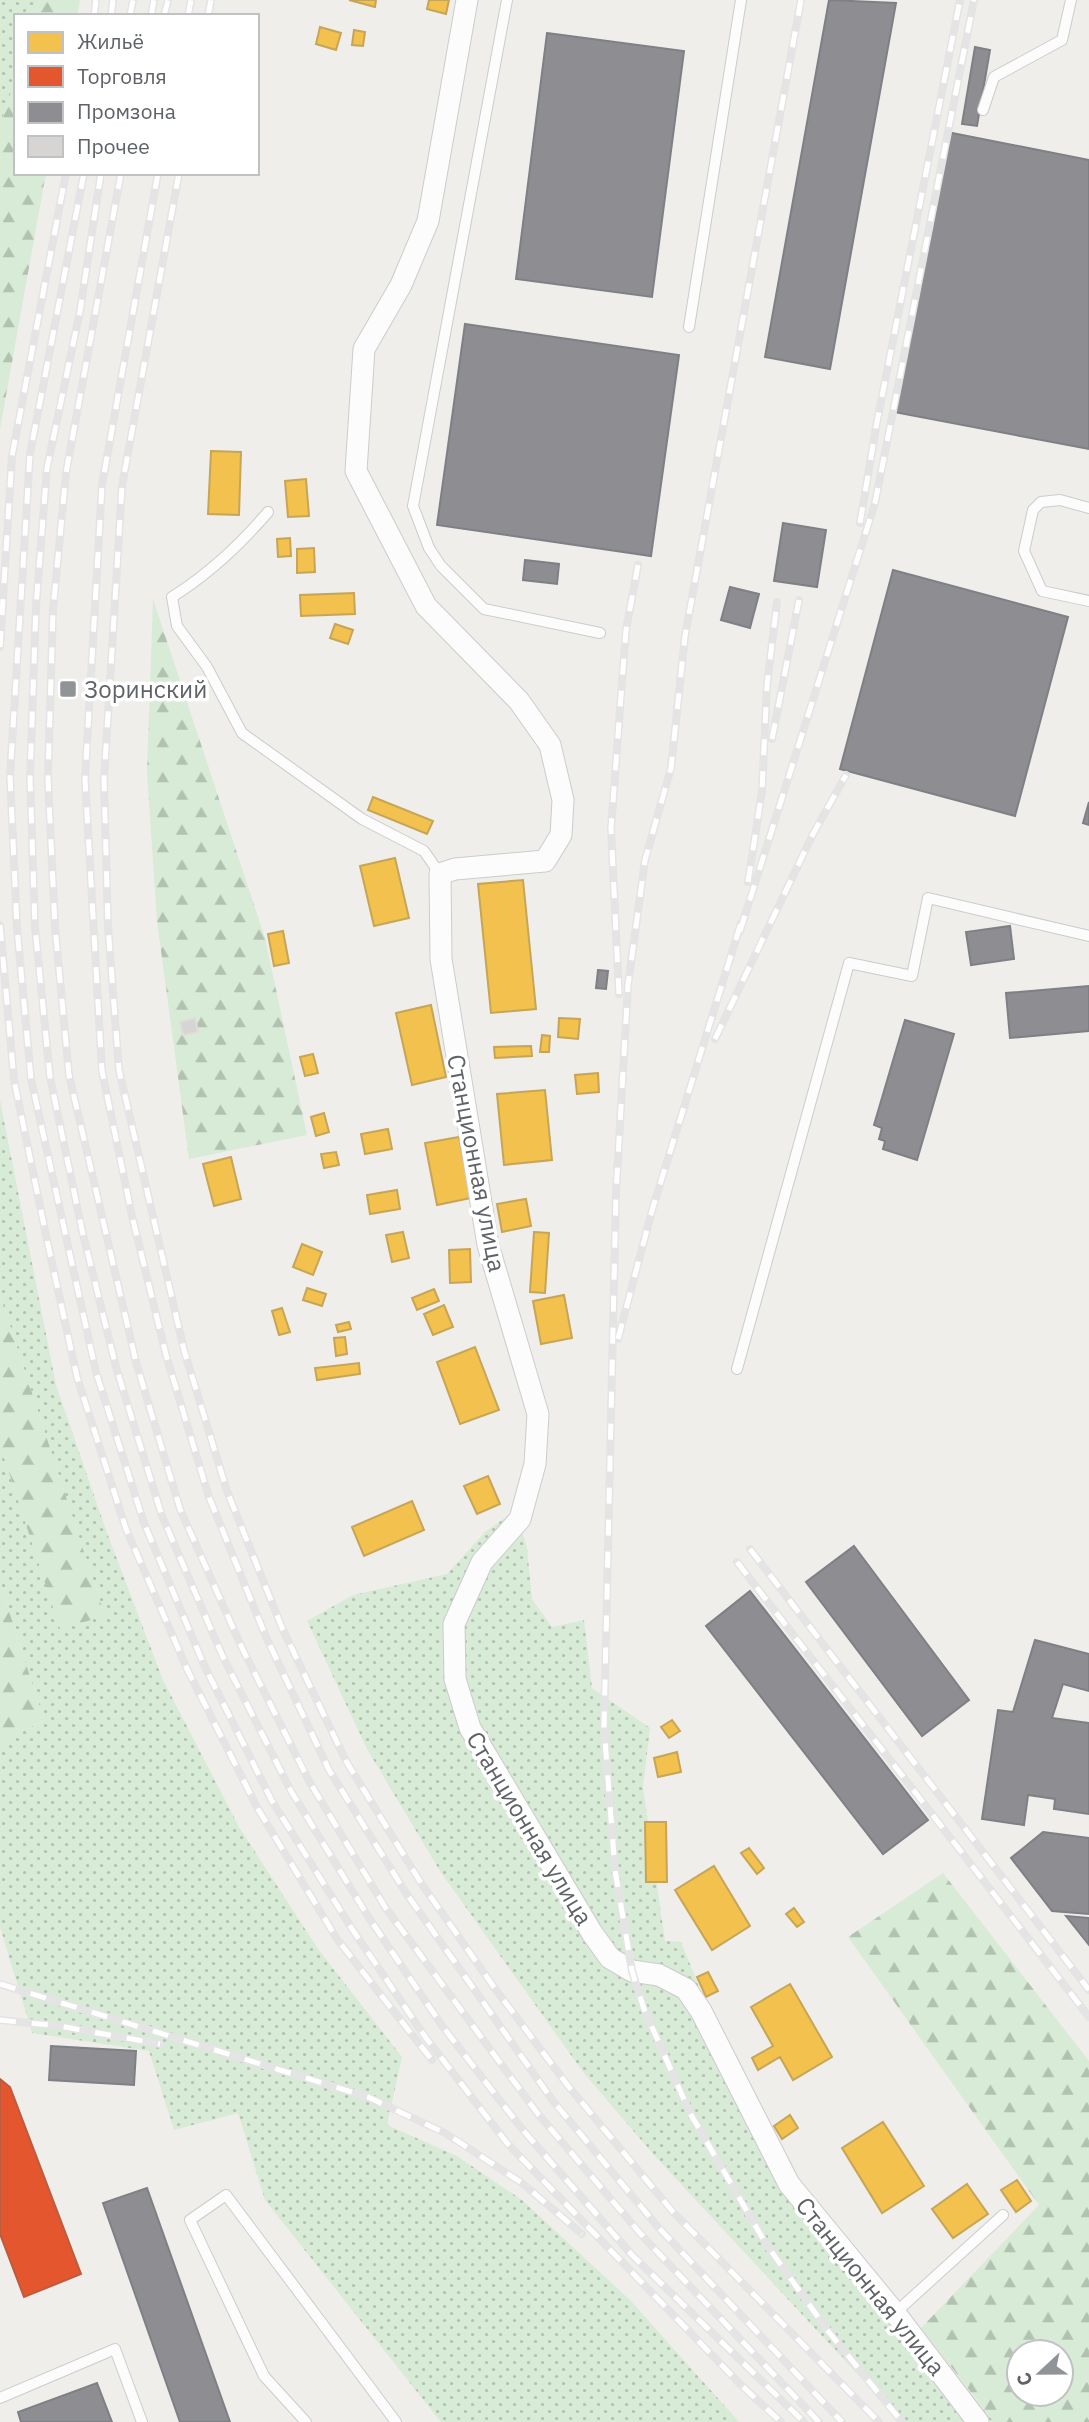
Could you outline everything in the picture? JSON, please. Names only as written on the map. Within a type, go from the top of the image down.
[{"type":"street","points":[[440,874],[455,869],[545,861],[561,835],[563,800],[550,745],[519,701],[426,606],[356,471],[364,349],[401,285],[428,221],[467,0]]},
{"type":"street","name":"Станционная улица","points":[[440,874],[441,959],[488,1245],[538,1414],[535,1464],[520,1519],[482,1562],[454,1624],[455,1679],[470,1728],[610,1958],[632,1971],[659,1975],[685,1989],[701,2011],[789,2184],[895,2313],[978,2422]]},
{"type":"lane","points":[[507,0],[413,506],[429,548],[441,566],[484,609],[600,633]]},
{"type":"lane","points":[[689,327],[741,0]]},
{"type":"lane","points":[[983,110],[994,77],[1062,40],[1071,0]]},
{"type":"lane","points":[[1089,508],[1060,500],[1041,502],[1033,510],[1024,551],[1042,591],[1089,601]]},
{"type":"lane","points":[[268,512],[233,553],[172,597],[177,626],[206,667],[242,733],[362,819],[424,851],[440,874]]},
{"type":"lane","points":[[737,1369],[849,963],[912,976],[928,898],[1089,936]]},
{"type":"lane","points":[[306,2422],[264,2376],[190,2220],[226,2195],[396,2422]]},
{"type":"lane","points":[[895,2313],[1003,2215]]},
{"type":"lane","points":[[0,2398],[115,2349],[142,2422]]},
{"type":"green space","points":[[0,0],[40,0],[36,14],[14,14],[14,84],[0,125]]},
{"type":"green space","points":[[40,0],[80,0],[77,14],[36,14]]},
{"type":"green space","points":[[14,84],[14,175],[46,175],[0,429],[0,125]]},
{"type":"green space","points":[[153,599],[265,938],[307,1135],[189,1159],[157,921],[147,772]]},
{"type":"green space","points":[[0,1100],[56,1385],[107,1533],[163,1680],[239,1827],[318,1949],[402,2057],[387,2125],[457,2156],[522,2200],[630,2300],[739,2422],[441,2422],[265,2200],[238,2113],[174,2130],[149,2051],[32,2033],[0,1927],[0,1743],[44,1720],[0,1583],[0,1445],[60,1628],[105,1616],[0,1295]]},
{"type":"green space","points":[[0,1295],[105,1616],[60,1629],[0,1445]]},
{"type":"green space","points":[[516,1510],[527,1548],[532,1599],[552,1627],[584,1620],[592,1688],[650,1728],[643,1787],[665,1941],[681,1942],[704,1999],[795,2176],[994,2422],[902,2422],[654,2155],[583,2072],[440,1871],[367,1749],[307,1621],[353,1595],[447,1574],[485,1532]]},
{"type":"green space","points":[[0,1583],[44,1720],[0,1743]]},
{"type":"green space","points":[[943,1873],[1089,2061],[1089,2422],[994,2422],[921,2328],[1039,2205],[848,1937]]},
{"type":"building: Жильё","points":[[349,0],[376,0],[375,7]]},
{"type":"building: Жильё","points":[[429,0],[449,0],[446,14],[427,9]]},
{"type":"building: Жильё","points":[[320,27],[341,33],[336,50],[316,44]]},
{"type":"building: Жильё","points":[[354,30],[365,32],[363,46],[352,45]]},
{"type":"building: Жильё","points":[[211,451],[241,452],[239,515],[208,514]]},
{"type":"building: Жильё","points":[[306,479],[309,516],[288,517],[285,481]]},
{"type":"building: Жильё","points":[[290,538],[291,556],[278,557],[277,539]]},
{"type":"building: Жильё","points":[[314,548],[315,572],[297,573],[297,549]]},
{"type":"building: Жильё","points":[[354,593],[355,614],[301,616],[300,595]]},
{"type":"building: Жильё","points":[[335,624],[353,630],[348,644],[330,638]]},
{"type":"building: Жильё","points":[[373,797],[433,821],[427,834],[368,810]]},
{"type":"building: Жильё","points":[[395,858],[409,918],[374,926],[360,866]]},
{"type":"building: Жильё","points":[[523,880],[536,1009],[491,1013],[478,884]]},
{"type":"building: Жильё","points":[[283,931],[289,963],[274,966],[268,934]]},
{"type":"building: Жильё","points":[[431,1005],[446,1077],[412,1085],[396,1013]]},
{"type":"building: Жильё","points":[[559,1018],[580,1019],[578,1039],[558,1037]]},
{"type":"building: Жильё","points":[[542,1035],[550,1036],[549,1052],[540,1052]]},
{"type":"building: Жильё","points":[[531,1046],[532,1056],[495,1058],[494,1047]]},
{"type":"building: Жильё","points":[[313,1054],[318,1073],[305,1076],[300,1057]]},
{"type":"building: Жильё","points":[[598,1073],[599,1092],[577,1094],[575,1075]]},
{"type":"building: Жильё","points":[[545,1090],[552,1160],[504,1165],[497,1094]]},
{"type":"building: Жильё","points":[[324,1113],[329,1132],[316,1136],[311,1117]]},
{"type":"building: Жильё","points":[[388,1129],[392,1149],[365,1154],[361,1134]]},
{"type":"building: Жильё","points":[[459,1137],[471,1198],[437,1205],[425,1143]]},
{"type":"building: Жильё","points":[[336,1152],[339,1165],[324,1168],[321,1154]]},
{"type":"building: Жильё","points":[[231,1157],[241,1199],[214,1206],[203,1164]]},
{"type":"building: Жильё","points":[[397,1190],[400,1209],[370,1214],[367,1195]]},
{"type":"building: Жильё","points":[[526,1199],[531,1226],[502,1232],[497,1204]]},
{"type":"building: Жильё","points":[[403,1232],[409,1258],[392,1262],[386,1235]]},
{"type":"building: Жильё","points":[[534,1232],[549,1233],[545,1293],[530,1292]]},
{"type":"building: Жильё","points":[[302,1244],[322,1252],[313,1275],[293,1267]]},
{"type":"building: Жильё","points":[[470,1249],[471,1282],[450,1283],[449,1250]]},
{"type":"building: Жильё","points":[[307,1288],[326,1294],[322,1306],[303,1300]]},
{"type":"building: Жильё","points":[[434,1289],[439,1301],[417,1310],[412,1298]]},
{"type":"building: Жильё","points":[[564,1295],[572,1338],[541,1344],[533,1301]]},
{"type":"building: Жильё","points":[[444,1305],[453,1327],[433,1335],[424,1314]]},
{"type":"building: Жильё","points":[[282,1308],[290,1332],[279,1335],[272,1311]]},
{"type":"building: Жильё","points":[[349,1322],[351,1329],[338,1332],[336,1325]]},
{"type":"building: Жильё","points":[[345,1337],[347,1354],[336,1356],[334,1338]]},
{"type":"building: Жильё","points":[[475,1347],[499,1410],[460,1424],[437,1362]]},
{"type":"building: Жильё","points":[[359,1363],[360,1374],[317,1380],[315,1368]]},
{"type":"building: Жильё","points":[[488,1476],[500,1504],[477,1514],[464,1486]]},
{"type":"building: Жильё","points":[[412,1501],[424,1530],[364,1556],[352,1527]]},
{"type":"building: Жильё","points":[[672,1720],[680,1731],[669,1738],[661,1727]]},
{"type":"building: Жильё","points":[[677,1752],[681,1772],[658,1777],[654,1758]]},
{"type":"building: Жильё","points":[[645,1822],[666,1822],[667,1882],[646,1882]]},
{"type":"building: Жильё","points":[[749,1848],[764,1868],[757,1874],[741,1853]]},
{"type":"building: Жильё","points":[[714,1866],[750,1926],[712,1950],[675,1890]]},
{"type":"building: Жильё","points":[[794,1908],[804,1922],[797,1927],[786,1914]]},
{"type":"building: Жильё","points":[[708,1972],[718,1991],[706,1997],[697,1977]]},
{"type":"building: Жильё","points":[[790,1984],[832,2057],[793,2080],[780,2057],[758,2070],[752,2058],[773,2046],[751,2007]]},
{"type":"building: Жильё","points":[[790,2115],[798,2128],[782,2139],[774,2126]]},
{"type":"building: Жильё","points":[[883,2122],[924,2186],[882,2213],[842,2148]]},
{"type":"building: Жильё","points":[[1017,2180],[1031,2201],[1016,2212],[1001,2190]]},
{"type":"building: Жильё","points":[[967,2184],[988,2214],[953,2238],[932,2209]]},
{"type":"building: Торговля","points":[[0,2079],[10,2087],[81,2274],[24,2297],[0,2234]]},
{"type":"building: Промзона","points":[[829,0],[896,3],[830,369],[765,357]]},
{"type":"building: Промзона","points":[[547,33],[684,51],[652,297],[516,279]]},
{"type":"building: Промзона","points":[[975,47],[990,50],[977,126],[962,124]]},
{"type":"building: Промзона","points":[[947,132],[1089,160],[1089,449],[894,412]]},
{"type":"building: Промзона","points":[[465,324],[679,355],[651,556],[437,525]]},
{"type":"building: Промзона","points":[[783,523],[826,530],[817,587],[774,581]]},
{"type":"building: Промзона","points":[[525,560],[559,564],[557,584],[523,580]]},
{"type":"building: Промзона","points":[[893,570],[1068,617],[1015,816],[840,769]]},
{"type":"building: Промзона","points":[[730,587],[759,594],[750,628],[721,620]]},
{"type":"building: Промзона","points":[[1089,802],[1089,825],[1083,823]]},
{"type":"building: Промзона","points":[[1010,926],[1014,959],[971,965],[966,932]]},
{"type":"building: Промзона","points":[[598,970],[608,971],[606,989],[596,988]]},
{"type":"building: Промзона","points":[[1089,986],[1089,1031],[1010,1038],[1006,993]]},
{"type":"building: Промзона","points":[[905,1020],[954,1034],[917,1160],[883,1149],[885,1141],[879,1139],[882,1128],[874,1125]]},
{"type":"building: Промзона","points":[[854,1546],[969,1700],[922,1736],[806,1582]]},
{"type":"building: Промзона","points":[[750,1591],[928,1820],[883,1854],[706,1626]]},
{"type":"building: Промзона","points":[[1035,1640],[1089,1654],[1089,1691],[1063,1684],[1052,1718],[1089,1723],[1089,1814],[1054,1809],[1055,1799],[1028,1795],[1024,1825],[982,1819],[998,1710],[1013,1712]]},
{"type":"building: Промзона","points":[[1043,1832],[1089,1838],[1089,1914],[1052,1911],[1011,1858]]},
{"type":"building: Промзона","points":[[1066,1916],[1089,1918],[1089,1945]]},
{"type":"building: Промзона","points":[[51,2046],[136,2051],[134,2085],[49,2080]]},
{"type":"building: Промзона","points":[[147,2188],[230,2422],[180,2422],[103,2203]]},
{"type":"building: Промзона","points":[[97,2383],[112,2422],[21,2422],[18,2412]]},
{"type":"building: Прочее","points":[[195,1018],[198,1032],[183,1035],[180,1022]]},
{"type":"railway","points":[[94,14],[96,0]]},
{"type":"railway","points":[[111,14],[113,0]]},
{"type":"railway","points":[[130,14],[133,0]]},
{"type":"railway","points":[[151,14],[154,0]]},
{"type":"railway","points":[[164,14],[168,0]]},
{"type":"railway","points":[[188,14],[191,0]]},
{"type":"railway","points":[[208,14],[211,0]]},
{"type":"railway","points":[[801,0],[685,636],[671,768],[645,860],[628,985],[616,1193],[604,1727],[615,1870],[632,1971],[644,2009],[690,2113],[766,2244],[828,2331],[902,2422]]},
{"type":"railway","points":[[860,523],[876,427],[960,0]]},
{"type":"railway","points":[[740,931],[875,503],[974,0]]},
{"type":"railway","points":[[0,647],[12,456],[66,175]]},
{"type":"railway","points":[[84,175],[30,454],[10,776],[17,928],[31,1079],[96,1372],[144,1523],[204,1665],[272,1801],[352,1929],[426,2038],[507,2143],[741,2385],[781,2422]]},
{"type":"railway","points":[[101,175],[80,311],[47,468],[36,606],[30,777],[35,927],[50,1077],[82,1230],[116,1367],[162,1516],[223,1657],[291,1791],[369,1918],[443,2027],[522,2129],[632,2255],[804,2422]]},
{"type":"railway","points":[[121,175],[66,473],[53,610],[48,778],[55,927],[69,1075],[136,1362],[180,1509],[242,1648],[309,1781],[385,1907],[538,2114],[646,2240],[819,2422]]},
{"type":"railway","points":[[158,175],[102,485],[85,779],[102,1071],[132,1216],[166,1355],[209,1497],[266,1637],[329,1770],[406,1893],[553,2101],[658,2227],[842,2422]]},
{"type":"railway","points":[[179,175],[122,486],[104,780],[108,926],[119,1070],[184,1350],[227,1491],[283,1630],[346,1761],[421,1883],[496,1990],[569,2087],[673,2212],[879,2422]]},
{"type":"railway","points":[[619,994],[611,828],[626,630],[638,565]]},
{"type":"railway","points":[[772,739],[799,600]]},
{"type":"railway","points":[[748,882],[762,791],[767,685],[777,602]]},
{"type":"railway","points":[[715,1039],[813,834],[846,775]]},
{"type":"railway","points":[[618,1339],[653,1207],[741,923]]},
{"type":"railway","points":[[0,925],[14,1080],[47,1240],[77,1377],[126,1529],[188,1671],[258,1809],[337,1939],[432,2060]]},
{"type":"railway","points":[[750,1549],[1089,1990]]},
{"type":"railway","points":[[737,1562],[1089,2017]]},
{"type":"railway","points":[[0,1984],[368,2097],[445,2133],[522,2183],[582,2234]]},
{"type":"railway","points":[[0,2020],[59,2026],[160,2044]]},
{"type":"place","name":"Зоринский","points":[[68,689]]}]
